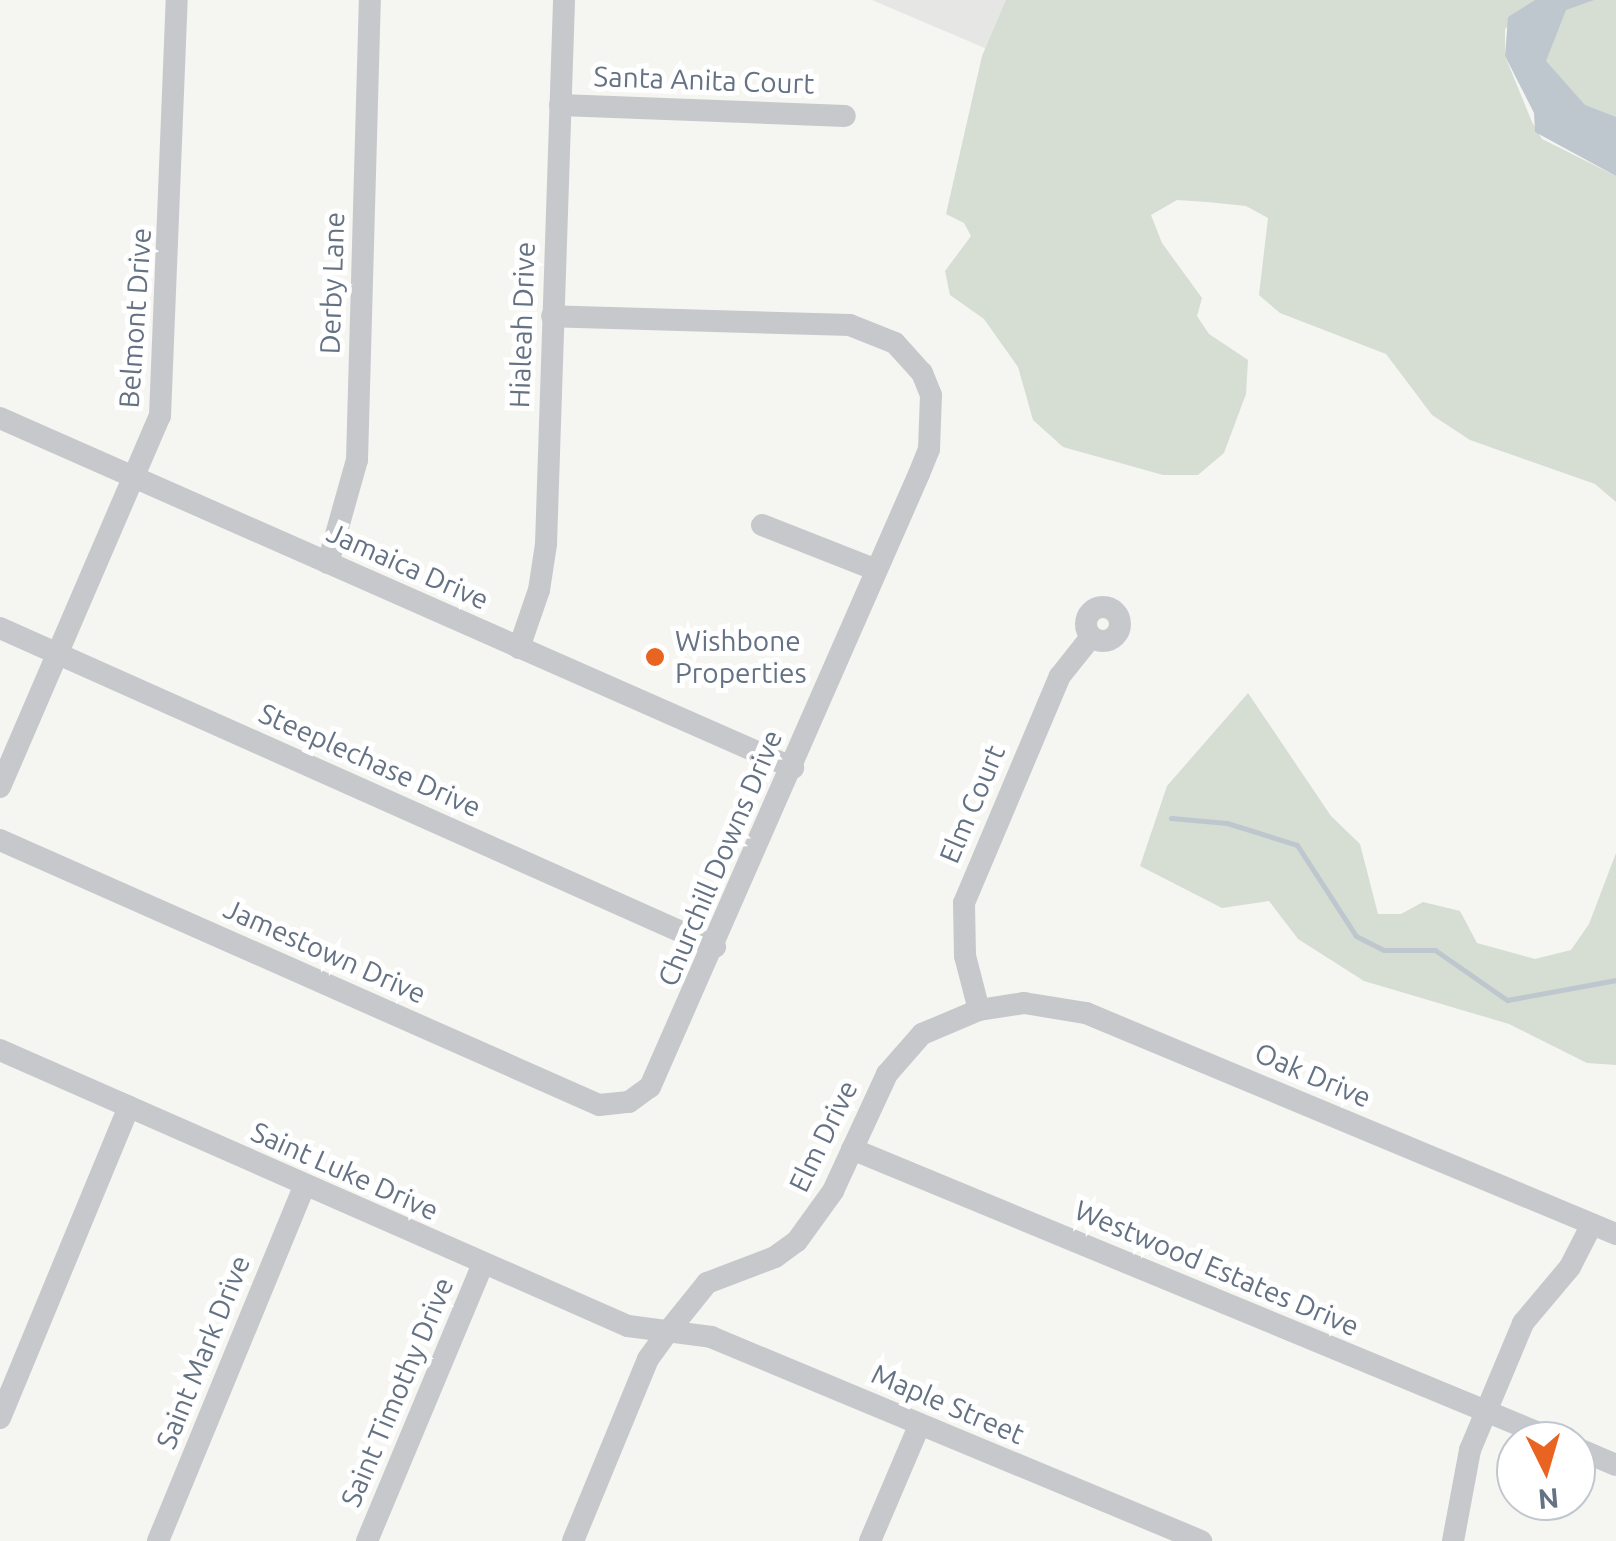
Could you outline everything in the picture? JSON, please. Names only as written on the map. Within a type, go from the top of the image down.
[{"type":"street","name":"Belmont Drive","points":[[0,788],[160,416],[165,368],[177,0]]},
{"type":"street","name":"Derby Lane","points":[[328,563],[357,460],[370,0]]},
{"type":"street","name":"Hialeah Drive","points":[[519,648],[539,590],[546,544],[564,0]]},
{"type":"street","name":"Santa Anita Court","points":[[560,104],[844,116]]},
{"type":"street","name":"Churchill Downs Drive","points":[[552,316],[850,325],[895,343],[922,372],[933,422],[930,448],[660,1073],[629,1102]]},
{"type":"street","name":"Jamaica Drive","points":[[0,418],[792,768]]},
{"type":"street","points":[[762,525],[876,570]]},
{"type":"street","name":"Steeplechase Drive","points":[[0,628],[715,947]]},
{"type":"street","name":"Elm Court","points":[[979,1010],[965,956],[964,903],[1060,676],[1091,637]]},
{"type":"street","name":"Jamestown Drive","points":[[0,840],[588,1100],[629,1102]]},
{"type":"street","name":"Oak Drive","points":[[979,1010],[1024,1003],[1086,1014],[1616,1234]]},
{"type":"street","name":"Elm Drive","points":[[572,1541],[648,1359],[670,1330],[707,1284],[774,1257],[797,1240],[833,1192],[887,1074],[922,1034],[979,1010]]},
{"type":"street","name":"Saint Luke Drive","points":[[0,1050],[482,1266],[628,1326],[670,1330]]},
{"type":"street","points":[[0,1418],[128,1106]]},
{"type":"street","name":"Westwood Estates Drive","points":[[852,1150],[1509,1421]]},
{"type":"street","name":"Saint Mark Drive","points":[[158,1541],[304,1186]]},
{"type":"street","points":[[1454,1541],[1463,1516],[1470,1450],[1523,1324],[1570,1268],[1592,1224]]},
{"type":"street","name":"Saint Timothy Drive","points":[[367,1541],[482,1266]]},
{"type":"street","name":"Maple Street","points":[[670,1330],[711,1337],[1172,1536],[1201,1541]]},
{"type":"street","points":[[870,1541],[920,1424]]},
{"type":"shaded area","points":[[872,0],[1016,0],[994,52]]},
{"type":"shaded area","points":[[1006,0],[1535,0],[1505,29],[1505,56],[1532,122],[1542,139],[1616,176],[1616,502],[1595,484],[1470,440],[1432,415],[1386,354],[1280,313],[1259,295],[1268,218],[1246,206],[1207,202],[1177,200],[1151,215],[1162,243],[1202,298],[1197,316],[1209,334],[1248,360],[1246,394],[1224,453],[1198,475],[1163,475],[1063,447],[1033,420],[1018,367],[984,319],[950,295],[945,271],[971,236],[964,223],[946,214],[982,56]]},
{"type":"shaded area","points":[[1535,0],[1594,0],[1566,10],[1546,61],[1585,105],[1616,117],[1616,176],[1535,132],[1534,113],[1505,56],[1508,17]]},
{"type":"shaded area","points":[[1555,0],[1616,0],[1616,143],[1545,94],[1542,12]]},
{"type":"shaded area","points":[[1248,693],[1331,816],[1360,844],[1378,914],[1401,914],[1423,902],[1460,911],[1477,943],[1535,959],[1571,950],[1589,924],[1616,853],[1616,1065],[1587,1063],[1509,1024],[1364,981],[1298,939],[1269,901],[1222,908],[1140,866],[1167,786]]},
{"type":"waterway","points":[[1171,818],[1227,823],[1297,845],[1356,936],[1384,950],[1435,950],[1507,1000],[1616,980]]},
{"type":"place","name":"Wishbone Properties","points":[[655,657]]}]
